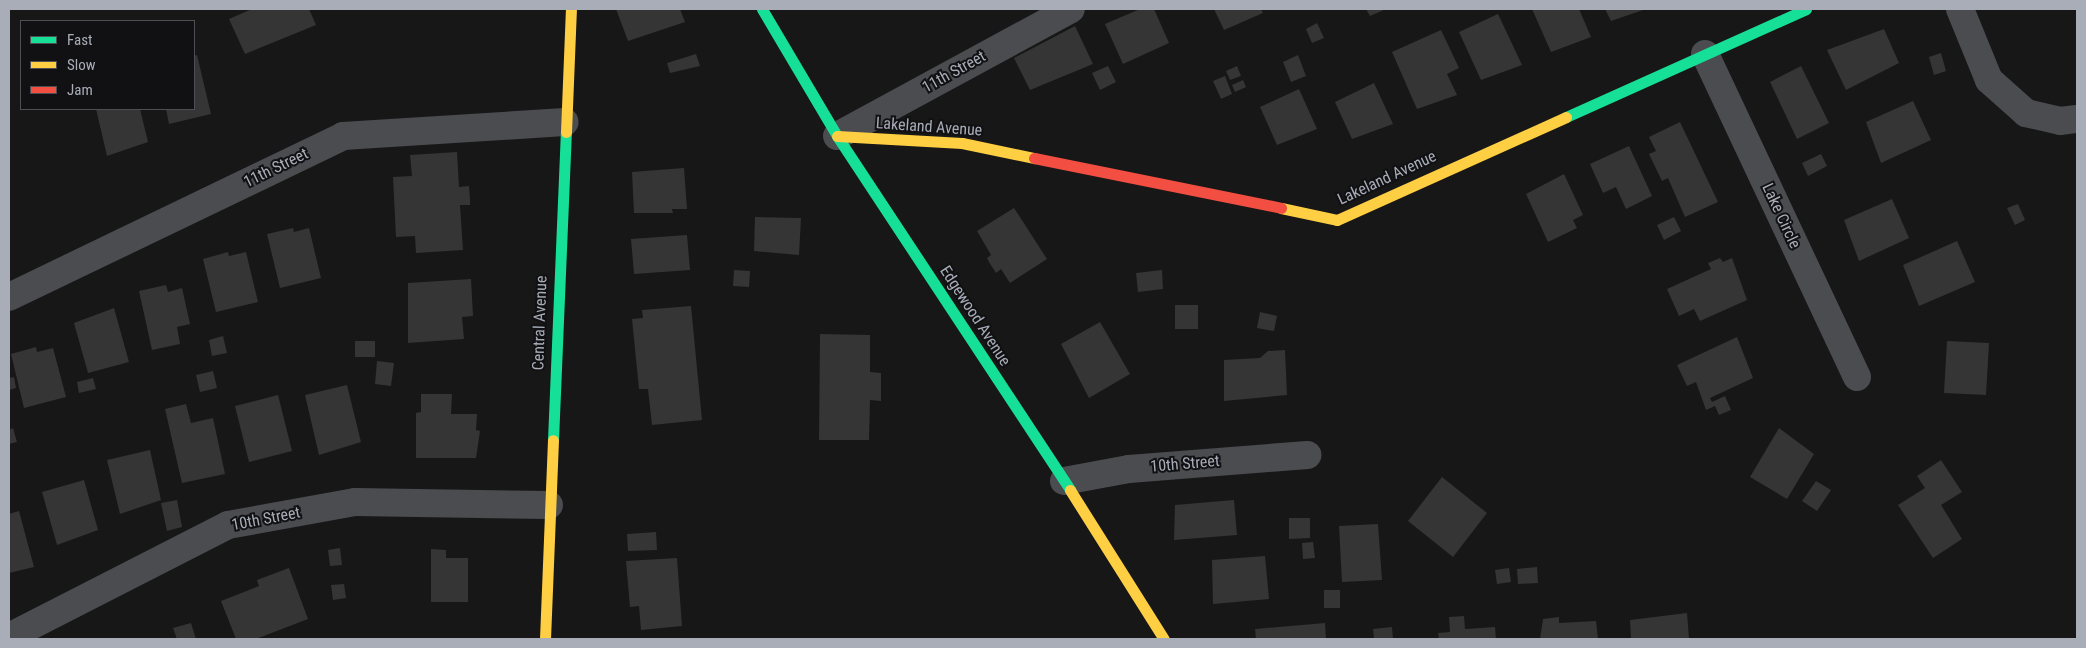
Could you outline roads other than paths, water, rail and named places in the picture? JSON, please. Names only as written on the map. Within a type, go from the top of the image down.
[{"type":"street","name":"Central Avenue","points":[[545,639],[549,505],[571,9]]},
{"type":"street","name":"Edgewood Avenue","points":[[762,9],[836,136],[1064,480],[1164,639]]},
{"type":"street","name":"11th Street","points":[[836,136],[1071,9]]},
{"type":"street","name":"Lakeland Avenue","points":[[836,136],[962,143],[1337,220],[1806,9]]},
{"type":"street","points":[[1960,9],[1989,80],[2026,113],[2060,121],[2077,119]]},
{"type":"street","name":"Lake Circle","points":[[1705,54],[1857,377]]},
{"type":"street","name":"11th Street","points":[[9,297],[343,136],[565,122]]},
{"type":"street","name":"10th Street","points":[[1064,480],[1130,469],[1308,455]]},
{"type":"street","name":"10th Street","points":[[9,637],[228,525],[355,502],[549,505]]}]
